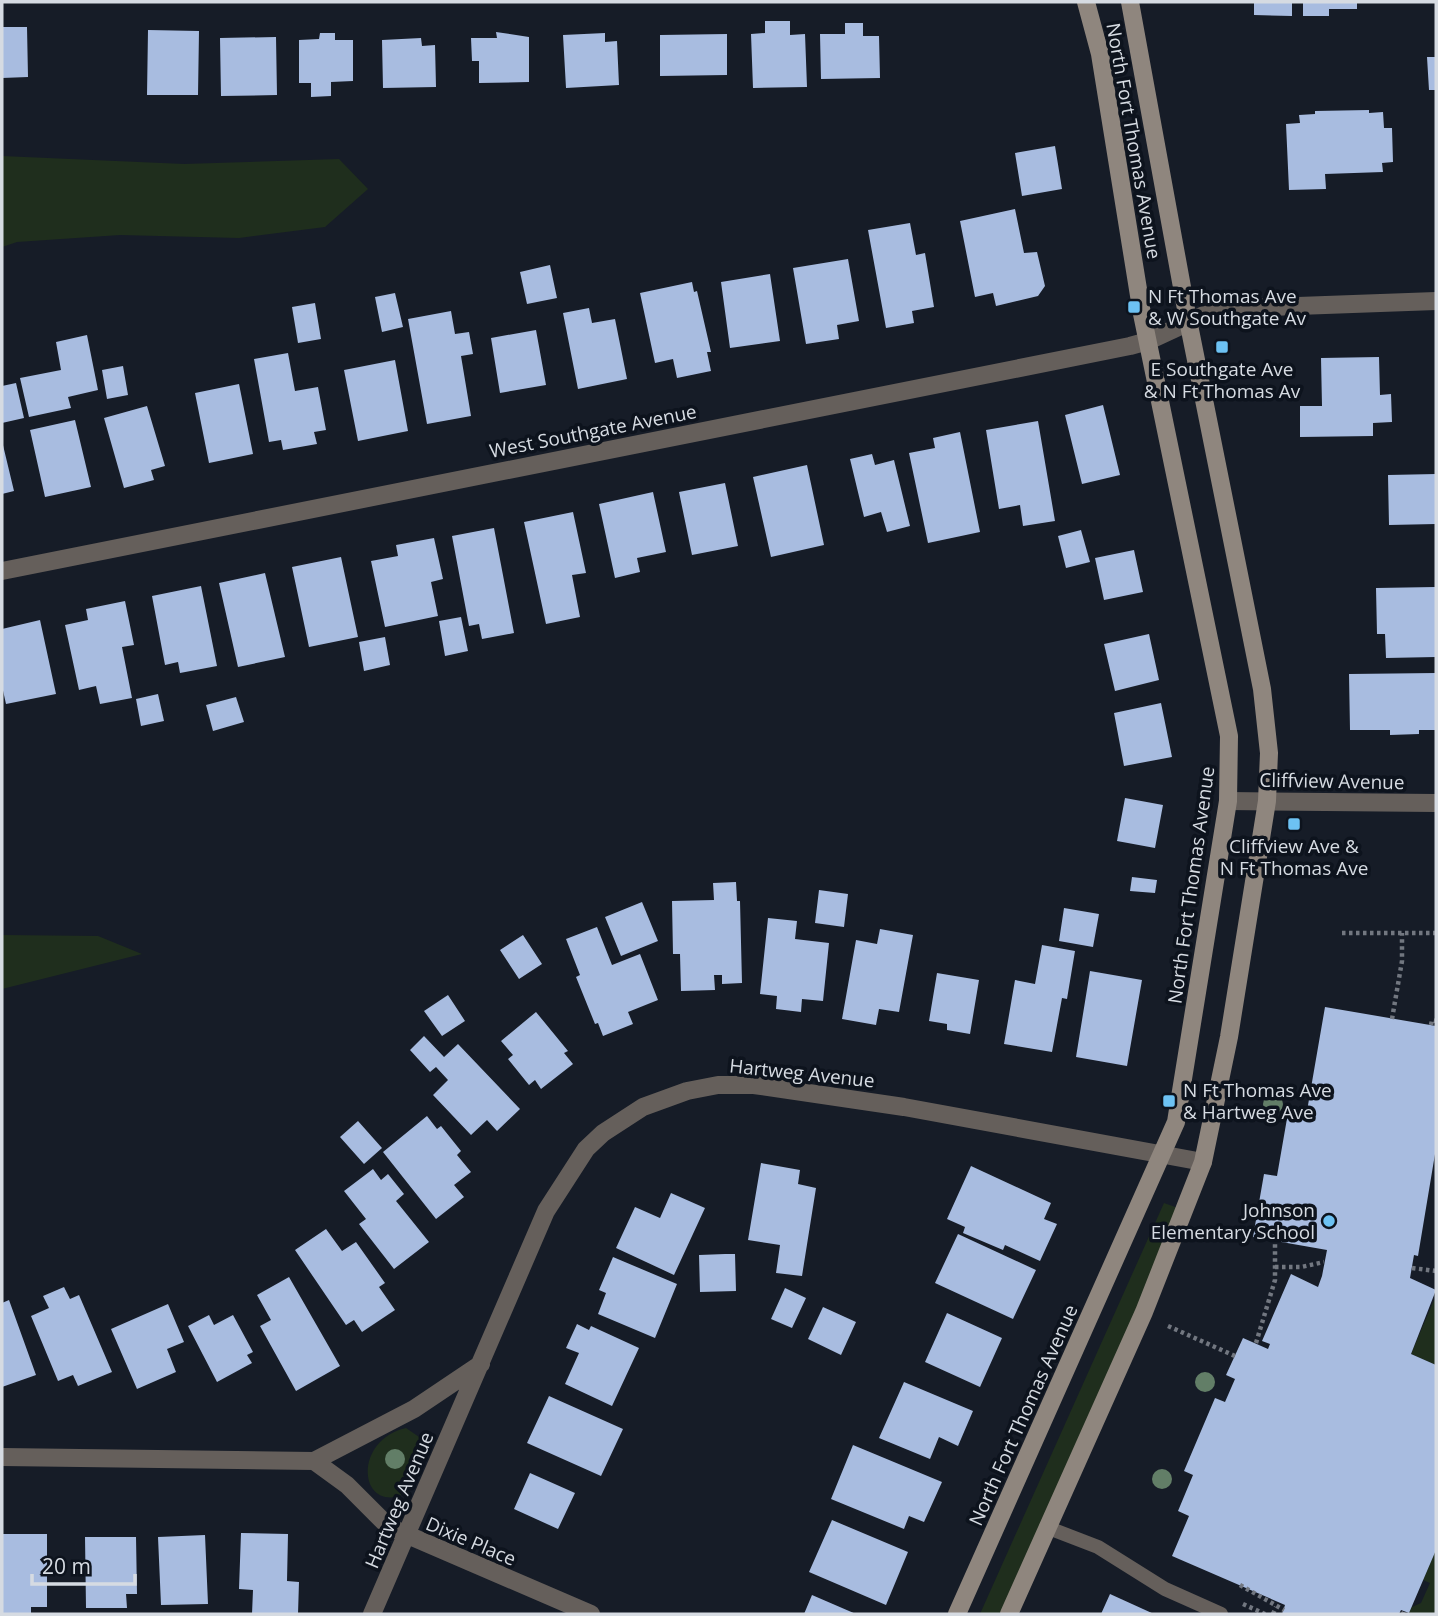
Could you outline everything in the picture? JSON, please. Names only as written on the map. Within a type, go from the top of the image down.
[{"type":"street","name":"North Fort Thomas Avenue","points":[[957,1614],[1176,1122],[1228,801],[1229,736],[1148,341],[1100,54],[1086,2]]},
{"type":"street","name":"North Fort Thomas Avenue","points":[[1009,1614],[1144,1312],[1203,1162],[1229,1037],[1268,801],[1269,753],[1262,689],[1188,320],[1130,2]]},
{"type":"street","name":"West Southgate Avenue","points":[[2,571],[1148,341],[1188,320],[1217,309],[1241,305],[1436,301]]},
{"type":"street","name":"Cliffview Avenue","points":[[1228,801],[1436,803]]},
{"type":"street","name":"Hartweg Avenue","points":[[372,1614],[546,1211],[566,1176],[603,1133],[643,1107],[676,1093],[733,1085],[813,1091],[1203,1162]]},
{"type":"street","points":[[2,1457],[314,1461],[414,1409],[481,1364]]},
{"type":"street","name":"Dixie Place","points":[[314,1461],[347,1485],[389,1527],[591,1614]]},
{"type":"lane","points":[[1046,1527],[1098,1547],[1165,1589],[1221,1614]]},
{"type":"path","points":[[1342,933],[1436,933]]},
{"type":"path","points":[[1392,1019],[1402,961],[1402,933]]},
{"type":"path","points":[[1431,1025],[1432,1020],[1436,1021]]},
{"type":"path","points":[[1256,1343],[1269,1309],[1275,1266],[1275,1241]]},
{"type":"path","points":[[1275,1266],[1301,1267],[1324,1262]]},
{"type":"path","points":[[1412,1268],[1436,1271]]},
{"type":"path","points":[[1168,1326],[1235,1356]]},
{"type":"path","points":[[1240,1585],[1284,1610]]},
{"type":"path","points":[[1273,1614],[1276,1607]]},
{"type":"green space","points":[[2,156],[184,164],[339,159],[368,189],[325,227],[239,238],[120,235],[17,242],[2,247]]},
{"type":"green space","points":[[2,935],[98,936],[142,954],[2,989]]},
{"type":"green space","points":[[1164,1203],[1181,1209],[1001,1614],[980,1614]]},
{"type":"green space","points":[[1434,1300],[1436,1301],[1436,1365],[1411,1354]]},
{"type":"green space","points":[[406,1428],[422,1439],[419,1463],[410,1483],[400,1496],[386,1497],[376,1492],[370,1483],[370,1458],[378,1445],[389,1435]]},
{"type":"green space","points":[[1436,1550],[1436,1614],[1408,1614],[1412,1607],[1421,1603],[1430,1583],[1423,1580]]},
{"type":"building","points":[[1254,2],[1292,2],[1292,16],[1254,15]]},
{"type":"building","points":[[1303,2],[1357,2],[1357,9],[1329,9],[1329,16],[1303,16]]},
{"type":"building","points":[[765,21],[790,21],[790,35],[805,34],[807,87],[753,88],[751,34],[765,33]]},
{"type":"building","points":[[845,23],[863,23],[863,36],[879,36],[880,78],[821,79],[820,34],[845,34]]},
{"type":"building","points":[[2,27],[27,27],[28,77],[2,78]]},
{"type":"building","points":[[148,30],[199,31],[198,95],[147,95]]},
{"type":"building","points":[[496,32],[529,37],[529,82],[479,83],[479,61],[472,61],[471,38],[497,38]]},
{"type":"building","points":[[320,33],[335,33],[335,40],[353,40],[353,81],[331,82],[331,96],[311,97],[311,83],[299,83],[299,40],[319,39]]},
{"type":"building","points":[[605,33],[605,42],[617,41],[619,85],[566,88],[563,35]]},
{"type":"building","points":[[727,34],[727,75],[660,76],[660,35]]},
{"type":"building","points":[[276,37],[277,95],[221,96],[220,38]]},
{"type":"building","points":[[421,38],[422,46],[435,45],[436,87],[383,88],[382,40]]},
{"type":"building","points":[[1427,57],[1436,57],[1436,90],[1429,90]]},
{"type":"building","points":[[1369,110],[1369,113],[1383,112],[1384,128],[1392,128],[1393,162],[1382,163],[1383,172],[1325,174],[1326,189],[1289,190],[1286,124],[1300,123],[1299,115],[1315,114],[1315,111]]},
{"type":"building","points":[[1055,146],[1062,189],[1022,196],[1015,153]]},
{"type":"building","points":[[1015,209],[1024,253],[1037,252],[1045,286],[1038,296],[996,306],[993,293],[975,297],[960,221]]},
{"type":"building","points":[[910,223],[916,255],[925,253],[934,307],[912,311],[914,323],[886,328],[868,230]]},
{"type":"building","points":[[848,259],[859,321],[837,325],[839,339],[806,344],[793,268]]},
{"type":"building","points":[[550,265],[557,298],[527,304],[520,272]]},
{"type":"building","points":[[770,274],[780,341],[730,348],[721,282]]},
{"type":"building","points":[[692,282],[694,292],[697,291],[711,352],[707,352],[711,371],[677,378],[673,359],[655,363],[640,293]]},
{"type":"building","points":[[395,293],[403,327],[382,332],[375,297]]},
{"type":"building","points":[[315,303],[321,339],[298,343],[292,307]]},
{"type":"building","points":[[589,308],[592,323],[615,319],[627,379],[578,389],[563,313]]},
{"type":"building","points":[[451,311],[455,334],[469,332],[473,354],[461,356],[471,416],[427,424],[408,319]]},
{"type":"building","points":[[536,330],[546,385],[500,393],[491,338]]},
{"type":"building","points":[[87,335],[98,390],[68,397],[71,408],[29,417],[20,378],[61,370],[56,342]]},
{"type":"building","points":[[288,353],[295,391],[318,387],[326,430],[314,432],[317,444],[283,450],[281,440],[269,442],[254,359]]},
{"type":"building","points":[[1379,357],[1380,395],[1391,394],[1392,422],[1373,423],[1373,436],[1300,437],[1300,406],[1322,406],[1321,358]]},
{"type":"building","points":[[395,360],[408,431],[358,441],[344,370]]},
{"type":"building","points":[[123,366],[128,395],[107,399],[102,370]]},
{"type":"building","points":[[16,383],[24,418],[2,423],[2,386]]},
{"type":"building","points":[[239,384],[253,454],[209,463],[195,393]]},
{"type":"building","points":[[1103,405],[1120,475],[1082,484],[1065,415]]},
{"type":"building","points":[[147,406],[165,466],[151,470],[154,480],[124,488],[104,418]]},
{"type":"building","points":[[75,420],[91,487],[45,497],[30,430]]},
{"type":"building","points":[[1038,421],[1055,521],[1023,526],[1020,505],[999,509],[986,430]]},
{"type":"building","points":[[960,432],[980,532],[928,543],[909,453],[935,448],[933,438]]},
{"type":"building","points":[[2,441],[14,491],[2,494]]},
{"type":"building","points":[[872,454],[875,465],[894,460],[910,526],[887,532],[881,512],[864,517],[850,459]]},
{"type":"building","points":[[807,465],[824,545],[771,557],[753,477]]},
{"type":"building","points":[[1436,474],[1436,524],[1389,525],[1388,475]]},
{"type":"building","points":[[725,483],[738,546],[692,555],[679,492]]},
{"type":"building","points":[[653,492],[666,552],[637,558],[640,572],[615,578],[599,504]]},
{"type":"building","points":[[573,512],[586,573],[572,575],[580,617],[546,624],[524,522]]},
{"type":"building","points":[[494,528],[514,633],[482,639],[479,624],[469,626],[452,536]]},
{"type":"building","points":[[1081,530],[1090,562],[1066,568],[1058,536]]},
{"type":"building","points":[[434,538],[443,579],[431,582],[438,616],[385,627],[371,561],[398,556],[396,545]]},
{"type":"building","points":[[1134,550],[1143,592],[1104,600],[1095,558]]},
{"type":"building","points":[[341,557],[358,637],[309,647],[292,567]]},
{"type":"building","points":[[265,573],[285,657],[238,667],[219,583]]},
{"type":"building","points":[[201,586],[217,666],[180,673],[178,662],[165,665],[152,596]]},
{"type":"building","points":[[1435,587],[1436,657],[1386,658],[1385,634],[1377,634],[1376,588]]},
{"type":"building","points":[[125,601],[134,645],[122,647],[132,698],[100,704],[96,686],[79,690],[65,625],[88,620],[86,609]]},
{"type":"building","points":[[461,617],[468,651],[445,656],[439,621]]},
{"type":"building","points":[[40,620],[56,694],[6,704],[2,686],[2,629]]},
{"type":"building","points":[[1149,634],[1159,680],[1115,691],[1104,644]]},
{"type":"building","points":[[385,637],[390,665],[364,671],[359,642]]},
{"type":"building","points":[[1436,673],[1436,730],[1419,730],[1419,734],[1390,735],[1390,730],[1350,730],[1349,674]]},
{"type":"building","points":[[158,694],[164,721],[141,726],[136,699]]},
{"type":"building","points":[[236,697],[244,722],[213,731],[206,705]]},
{"type":"building","points":[[1161,703],[1172,757],[1124,766],[1114,713]]},
{"type":"building","points":[[1125,798],[1163,805],[1155,848],[1117,841]]},
{"type":"building","points":[[1132,877],[1157,880],[1155,893],[1130,891]]},
{"type":"building","points":[[736,882],[737,901],[740,901],[742,983],[722,984],[722,975],[714,975],[715,990],[681,991],[680,954],[673,954],[672,901],[714,900],[713,883]]},
{"type":"building","points":[[819,890],[848,894],[844,927],[815,923]]},
{"type":"building","points":[[642,902],[658,941],[621,956],[605,917]]},
{"type":"building","points":[[1064,908],[1099,914],[1093,947],[1059,941]]},
{"type":"building","points":[[768,918],[797,921],[795,939],[829,943],[823,1001],[802,999],[801,1012],[776,1009],[777,996],[760,994]]},
{"type":"building","points":[[597,927],[612,965],[640,954],[658,1000],[628,1012],[633,1024],[603,1036],[598,1023],[595,1024],[576,977],[580,975],[566,939]]},
{"type":"building","points":[[880,929],[913,935],[899,1012],[879,1009],[876,1025],[842,1019],[856,940],[877,944]]},
{"type":"building","points":[[523,935],[542,964],[519,979],[500,950]]},
{"type":"building","points":[[1042,945],[1075,951],[1067,999],[1062,998],[1052,1052],[1004,1044],[1015,980],[1035,984]]},
{"type":"building","points":[[1090,971],[1142,980],[1127,1066],[1076,1057]]},
{"type":"building","points":[[937,973],[979,980],[970,1034],[947,1030],[947,1024],[929,1021]]},
{"type":"building","points":[[448,995],[465,1021],[442,1036],[424,1011]]},
{"type":"building","points":[[1325,1007],[1436,1026],[1436,1148],[1418,1256],[1414,1255],[1410,1278],[1436,1290],[1411,1354],[1436,1365],[1436,1550],[1409,1613],[1401,1610],[1399,1614],[1282,1614],[1285,1605],[1172,1556],[1189,1516],[1178,1511],[1193,1475],[1184,1471],[1215,1398],[1225,1402],[1235,1379],[1226,1375],[1243,1338],[1268,1349],[1270,1344],[1262,1341],[1291,1274],[1318,1287],[1322,1276],[1327,1250],[1253,1237],[1264,1174],[1277,1176],[1289,1107],[1307,1111]]},
{"type":"building","points":[[536,1012],[568,1051],[564,1053],[573,1064],[541,1089],[535,1080],[529,1085],[508,1059],[513,1055],[501,1041]]},
{"type":"building","points":[[424,1036],[444,1057],[458,1044],[520,1109],[497,1131],[487,1120],[471,1135],[433,1095],[448,1080],[436,1067],[430,1072],[410,1050]]},
{"type":"building","points":[[427,1116],[437,1129],[441,1126],[461,1151],[457,1155],[471,1172],[454,1185],[464,1197],[436,1219],[383,1152]]},
{"type":"building","points":[[358,1121],[382,1148],[364,1164],[340,1137]]},
{"type":"building","points":[[761,1163],[800,1170],[798,1184],[816,1188],[802,1276],[776,1273],[780,1245],[748,1240]]},
{"type":"building","points":[[971,1166],[1051,1203],[1044,1219],[1057,1224],[1040,1261],[1005,1245],[1003,1250],[963,1233],[965,1227],[947,1219]]},
{"type":"building","points":[[373,1169],[381,1180],[388,1174],[404,1194],[396,1201],[429,1242],[394,1269],[359,1224],[366,1219],[344,1191]]},
{"type":"building","points":[[671,1193],[705,1208],[674,1275],[616,1248],[635,1207],[660,1218]]},
{"type":"building","points":[[326,1229],[342,1251],[356,1242],[385,1283],[379,1287],[395,1310],[362,1332],[354,1320],[346,1325],[295,1250]]},
{"type":"building","points":[[958,1234],[1036,1270],[1013,1319],[935,1283]]},
{"type":"building","points":[[735,1254],[736,1291],[700,1292],[699,1255]]},
{"type":"building","points":[[613,1257],[677,1284],[655,1338],[598,1314],[606,1293],[599,1290]]},
{"type":"building","points":[[289,1277],[340,1366],[296,1391],[260,1326],[271,1320],[257,1295]]},
{"type":"building","points":[[64,1287],[70,1299],[79,1295],[112,1372],[78,1386],[73,1375],[58,1381],[31,1316],[49,1308],[43,1296]]},
{"type":"building","points":[[785,1288],[806,1298],[792,1328],[771,1319]]},
{"type":"building","points":[[9,1300],[36,1375],[2,1387],[2,1303]]},
{"type":"building","points":[[168,1304],[184,1342],[167,1349],[176,1372],[137,1389],[111,1329]]},
{"type":"building","points":[[823,1307],[856,1322],[841,1355],[808,1339]]},
{"type":"building","points":[[947,1313],[1002,1338],[980,1387],[925,1362]]},
{"type":"building","points":[[209,1315],[214,1325],[233,1315],[253,1352],[247,1355],[252,1363],[217,1382],[188,1326]]},
{"type":"building","points":[[577,1324],[589,1330],[591,1326],[639,1348],[612,1406],[565,1384],[579,1353],[566,1348]]},
{"type":"building","points":[[904,1382],[973,1411],[958,1446],[939,1437],[930,1459],[879,1438]]},
{"type":"building","points":[[549,1396],[623,1429],[601,1476],[527,1443]]},
{"type":"building","points":[[853,1445],[942,1482],[924,1522],[909,1516],[904,1529],[831,1499]]},
{"type":"building","points":[[530,1473],[575,1493],[558,1529],[514,1509]]},
{"type":"building","points":[[832,1520],[908,1552],[886,1605],[809,1572]]},
{"type":"building","points":[[241,1533],[288,1534],[287,1581],[299,1582],[298,1614],[252,1614],[253,1590],[239,1589]]},
{"type":"building","points":[[2,1534],[47,1534],[47,1607],[31,1607],[31,1614],[2,1614]]},
{"type":"building","points":[[205,1535],[208,1604],[161,1605],[158,1537]]},
{"type":"building","points":[[85,1537],[136,1537],[137,1594],[126,1594],[127,1608],[86,1608]]},
{"type":"building","points":[[1110,1594],[1154,1614],[1101,1614]]},
{"type":"building","points":[[812,1595],[856,1614],[804,1614]]},
{"type":"place","name":"N Ft Thomas Ave & W Southgate Av","points":[[1134,307]]},
{"type":"place","name":"E Southgate Ave & N Ft Thomas Av","points":[[1222,347]]},
{"type":"place","name":"Cliffview Ave & N Ft Thomas Ave","points":[[1294,824]]},
{"type":"place","name":"N Ft Thomas Ave & Hartweg Ave","points":[[1169,1101]]},
{"type":"place","name":"Johnson Elementary School","points":[[1329,1221]]}]
